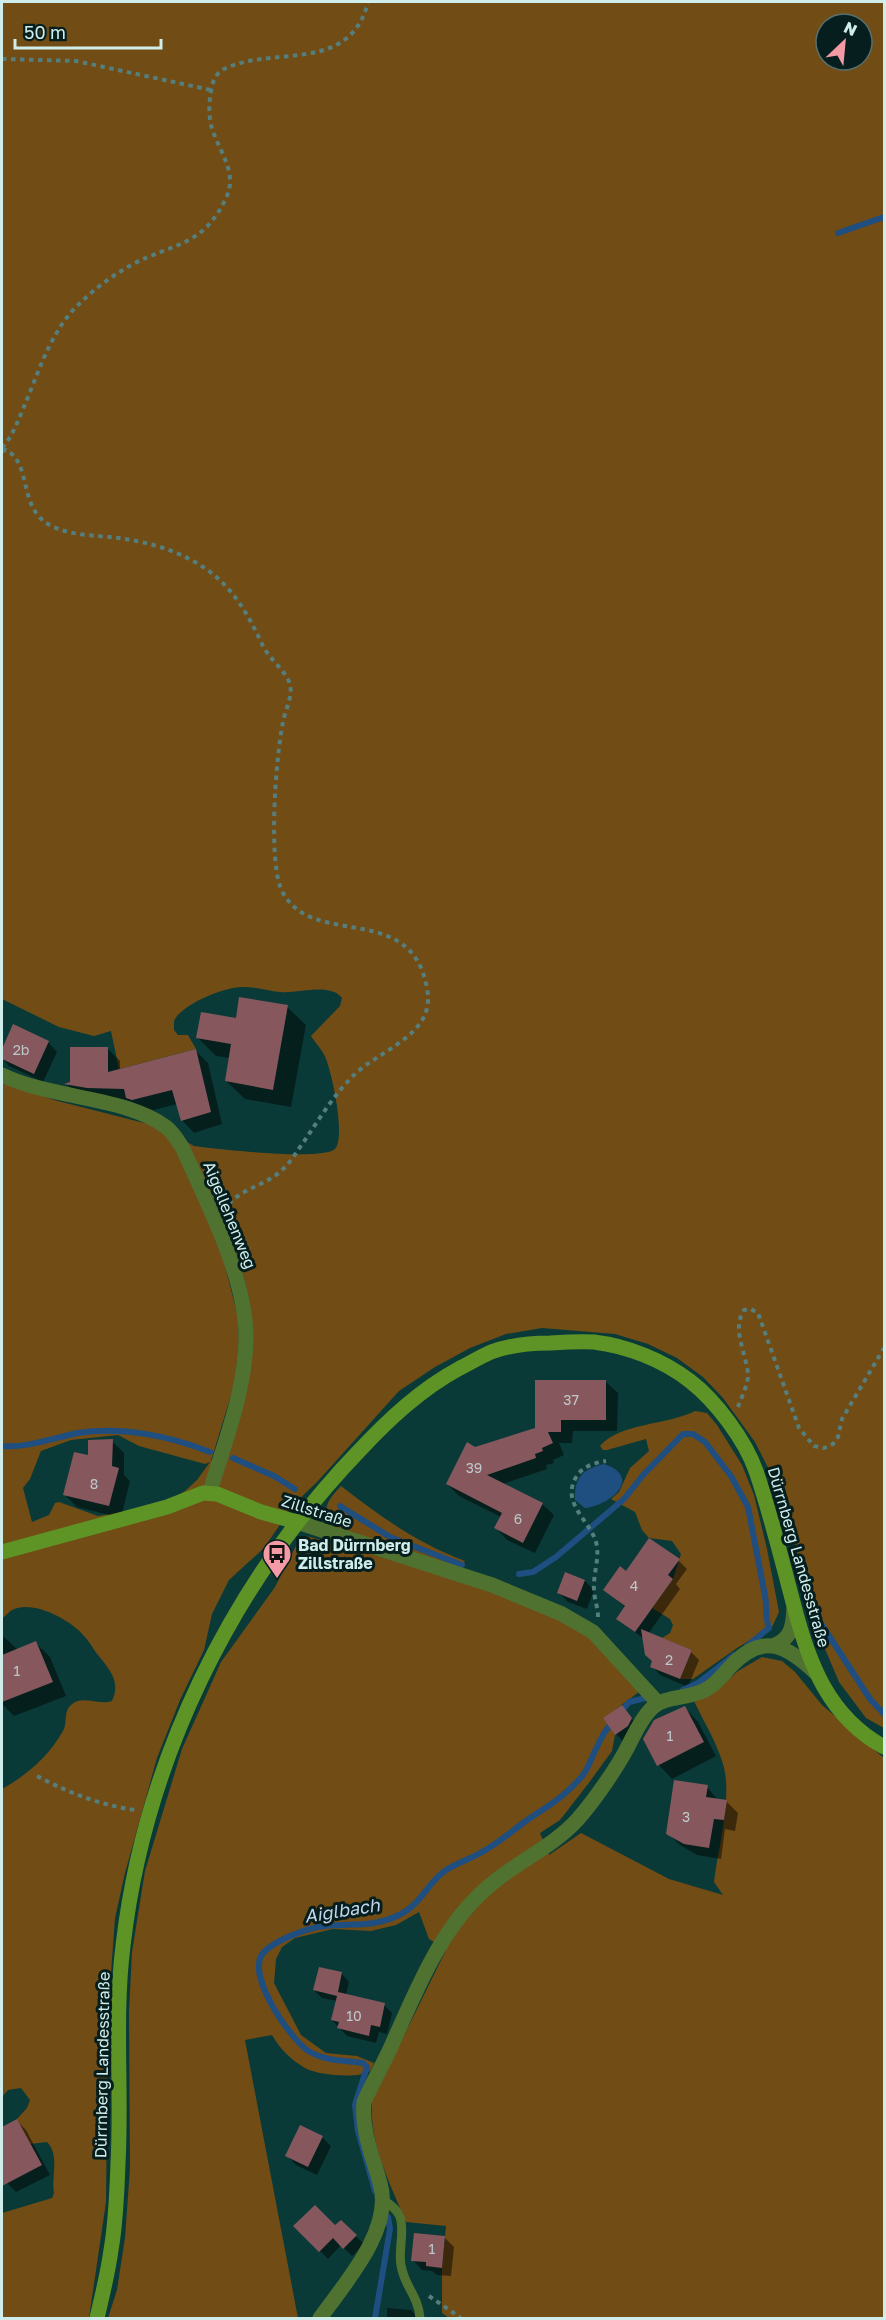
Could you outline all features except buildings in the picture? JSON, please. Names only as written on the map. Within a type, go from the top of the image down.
[{"type":"main road","name":"Dürrnberg Landesstraße","points":[[97,2319],[111,2249],[118,2174],[118,2011],[123,1945],[132,1887],[165,1767],[204,1672],[235,1614],[297,1522],[336,1474],[379,1430],[442,1377],[490,1352],[523,1343],[592,1342],[630,1350],[667,1366],[690,1381],[708,1398],[741,1440],[756,1469],[802,1640],[816,1673],[833,1703],[850,1723],[869,1739],[885,1748]]},
{"type":"main road","name":"Zillstraße","points":[[210,1492],[261,1512],[297,1522]]},
{"type":"main road","points":[[2,1552],[167,1507],[210,1492]]},
{"type":"street","name":"Aigellehenweg","points":[[2,1075],[33,1088],[123,1108],[166,1127],[183,1149],[218,1230],[241,1294],[246,1320],[246,1342],[240,1389],[210,1492]]},
{"type":"street","name":"Zillstraße","points":[[297,1522],[492,1585],[562,1614],[593,1632],[657,1703]]},
{"type":"street","points":[[320,2319],[373,2240],[379,2223],[383,2200],[364,2120],[364,2102],[423,1976],[456,1923],[487,1887],[553,1841],[580,1817],[623,1755],[643,1720],[657,1703],[707,1689],[745,1654],[763,1646],[783,1642],[790,1634],[794,1621],[794,1607]]},
{"type":"street","points":[[775,1645],[795,1653],[816,1673]]},
{"type":"lane","points":[[383,2200],[391,2204],[400,2218],[401,2267],[407,2284],[417,2300],[420,2319]]},
{"type":"path","points":[[218,1230],[226,1207],[232,1199],[279,1173],[290,1162],[323,1113],[353,1076],[419,1026],[428,1005],[424,977],[409,951],[397,941],[372,930],[334,924],[307,915],[297,909],[284,895],[279,885],[275,821],[279,749],[290,686],[286,676],[270,659],[246,610],[235,596],[220,579],[203,567],[166,549],[144,543],[60,530],[45,523],[33,510],[16,458],[2,449],[13,432],[48,351],[76,306],[102,284],[134,264],[191,239],[206,228],[219,211],[228,195],[231,181],[227,164],[211,126],[209,110],[211,90],[216,77],[228,66],[251,61],[300,57],[326,49],[349,37],[365,15],[368,2]]},
{"type":"path","points":[[2,59],[76,61],[211,90]]},
{"type":"path","points":[[726,1421],[737,1411],[748,1376],[741,1344],[740,1317],[744,1310],[751,1309],[758,1313],[799,1428],[814,1446],[825,1448],[833,1444],[838,1437],[842,1419],[885,1348]]},
{"type":"path","points":[[598,1620],[594,1583],[597,1543],[571,1498],[572,1485],[576,1476],[593,1463],[606,1461]]},
{"type":"path","points":[[37,1776],[88,1800],[151,1813]]},
{"type":"path","points":[[407,2284],[428,2295],[461,2319]]},
{"type":"shaded area","points":[[2,2],[884,2],[884,1728],[866,1718],[839,1682],[809,1611],[788,1507],[755,1442],[723,1398],[703,1377],[677,1358],[648,1344],[615,1334],[542,1328],[506,1334],[470,1348],[435,1367],[399,1391],[317,1482],[294,1504],[264,1548],[229,1580],[212,1614],[204,1650],[180,1700],[157,1758],[115,1918],[108,2014],[106,2202],[89,2318],[2,2318],[2,2213],[52,2198],[54,2166],[51,2147],[47,2142],[30,2144],[17,2119],[27,2108],[30,2100],[21,2088],[8,2090],[2,2097],[2,1789],[28,1772],[51,1749],[64,1728],[67,1711],[71,1705],[80,1700],[112,1701],[115,1682],[110,1671],[88,1641],[78,1630],[61,1618],[41,1609],[21,1607],[12,1610],[2,1619],[2,1081],[54,1100],[148,1124],[165,1134],[176,1147],[223,1258],[238,1317],[239,1352],[234,1385],[211,1461],[227,1460],[250,1360],[252,1326],[250,1303],[245,1280],[228,1232],[187,1142],[194,1146],[268,1153],[311,1154],[335,1149],[338,1142],[339,1119],[329,1067],[325,1056],[311,1036],[340,1006],[342,998],[336,993],[322,990],[288,992],[236,987],[226,990],[205,997],[185,1008],[174,1021],[174,1030],[178,1035],[188,1035],[196,1049],[119,1069],[111,1031],[94,1036],[59,1027],[2,999]],"holes":[[[118,1435],[139,1446],[205,1464],[210,1462],[197,1480],[169,1501],[145,1508],[98,1516],[59,1502],[55,1503],[49,1515],[32,1522],[23,1488],[30,1479],[41,1451],[71,1440]]]},
{"type":"shaded area","points":[[695,1411],[707,1413],[742,1465],[754,1495],[779,1612],[772,1627],[693,1679],[680,1679],[692,1650],[662,1638],[670,1633],[673,1625],[670,1619],[652,1608],[673,1579],[681,1554],[672,1541],[649,1538],[642,1530],[635,1512],[611,1499],[619,1492],[630,1468],[649,1451],[646,1439],[607,1450],[603,1450],[600,1446],[608,1438],[619,1433]]},
{"type":"shaded area","points":[[341,1486],[400,1528],[430,1546],[465,1561],[461,1569],[344,1533],[331,1521],[326,1511],[330,1500]]},
{"type":"shaded area","points":[[306,1536],[430,1570],[483,1588],[561,1620],[592,1638],[639,1692],[604,1718],[615,1735],[612,1751],[560,1820],[540,1833],[549,1855],[581,1833],[669,1879],[723,1895],[714,1882],[726,1807],[726,1777],[717,1748],[694,1701],[719,1688],[738,1671],[762,1657],[782,1661],[795,1672],[822,1705],[884,1758],[884,2318],[449,2318],[442,2313],[442,2268],[446,2226],[406,2222],[377,2148],[372,2117],[372,2101],[446,1950],[429,1939],[419,1912],[396,1925],[371,1931],[333,1929],[295,1938],[282,1947],[276,1959],[274,1983],[301,2035],[326,2053],[357,2056],[374,2063],[369,2072],[360,2075],[344,2075],[318,2072],[305,2068],[291,2058],[272,2035],[245,2040],[298,2318],[108,2318],[117,2290],[125,2238],[130,2168],[129,2012],[132,1952],[145,1871],[182,1749],[221,1662],[275,1587],[298,1542]]},
{"type":"water","points":[[604,1464],[621,1476],[622,1483],[619,1490],[604,1502],[585,1508],[575,1500],[578,1480],[590,1468]]},
{"type":"waterway","points":[[838,233],[884,217]]},
{"type":"waterway","points":[[2,1446],[30,1444],[78,1433],[111,1431],[162,1437],[210,1452]]},
{"type":"waterway","points":[[519,1574],[533,1572],[556,1557],[624,1499],[643,1475],[683,1434],[693,1434],[705,1442],[731,1476],[748,1507],[769,1628],[747,1646]]},
{"type":"waterway","points":[[233,1458],[274,1476],[295,1489]]},
{"type":"waterway","points":[[340,1506],[390,1537],[462,1565]]},
{"type":"waterway","points":[[814,1621],[822,1625],[870,1699],[884,1714]]},
{"type":"waterway","name":"Aiglbach","points":[[683,1690],[698,1683],[734,1655]]},
{"type":"waterway","name":"Aiglbach","points":[[621,1712],[629,1702],[650,1697]]},
{"type":"waterway","name":"Aiglbach","points":[[375,2191],[358,2131],[355,2105],[367,2067],[363,2063],[323,2058],[302,2046],[283,2023],[266,1994],[259,1966],[261,1956],[272,1946],[309,1929],[382,1921],[408,1910],[446,1870],[493,1846],[569,1790],[585,1772],[602,1736],[614,1720]]},
{"type":"waterway","name":"Aiglbach","points":[[375,2318],[390,2229],[388,2217]]},
{"type":"place","name":"Bad Dürrnberg Zillstraße","points":[[277,1580]]}]
